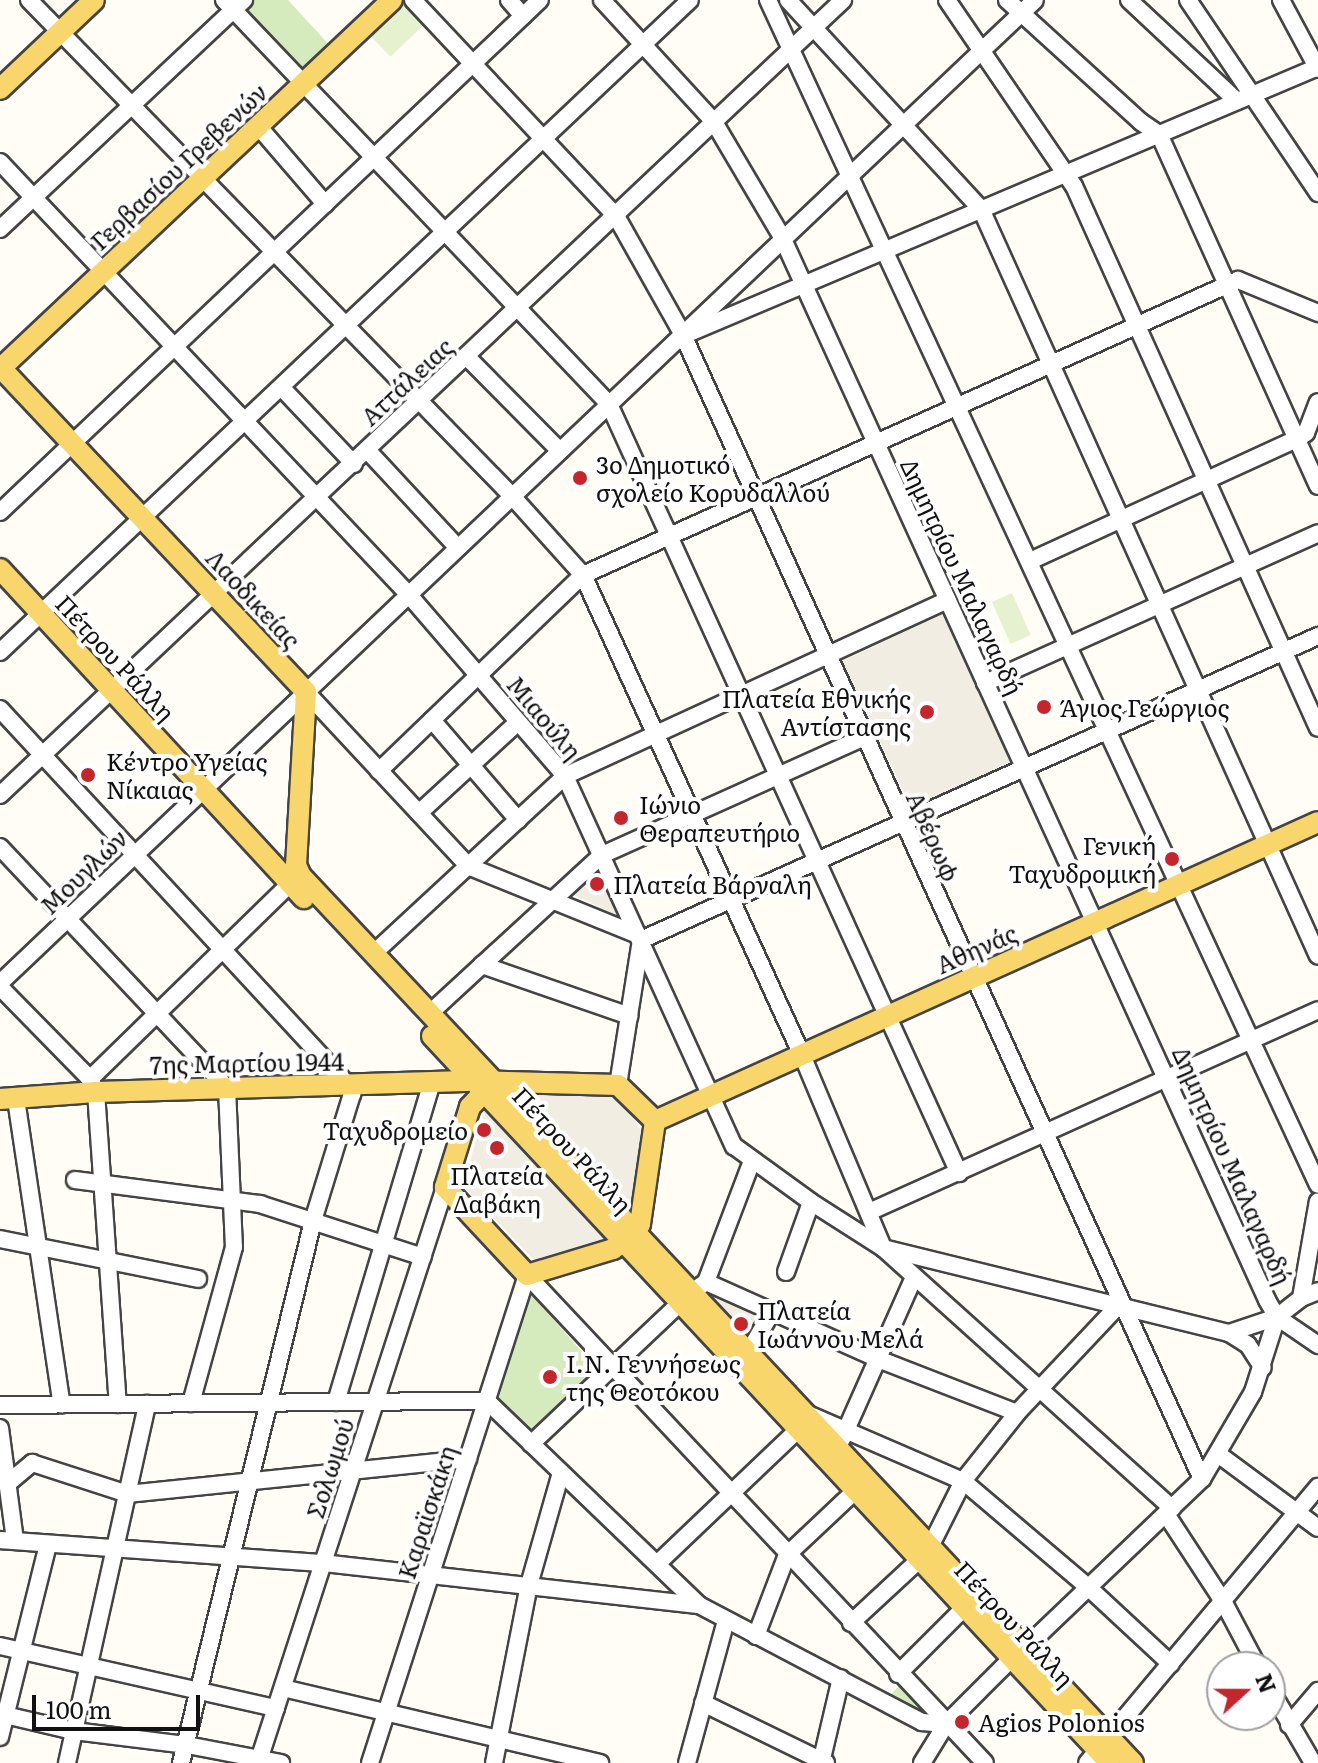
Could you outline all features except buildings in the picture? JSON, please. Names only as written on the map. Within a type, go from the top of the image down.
[{"type":"main road","points":[[0,89],[94,0]]},
{"type":"main road","name":"Γερβασίου Γρεβενών","points":[[0,368],[392,0]]},
{"type":"main road","name":"Λαοδικείας","points":[[0,368],[306,692]]},
{"type":"main road","name":"Πέτρου Ράλλη","points":[[0,569],[204,790],[293,874],[444,1048],[484,1085],[630,1237],[693,1292],[748,1353],[856,1490],[925,1553],[1018,1653],[1102,1754],[1133,1763]]},
{"type":"main road","points":[[293,874],[306,692]]},
{"type":"main road","name":"Αθηνάς","points":[[655,1121],[1318,822]]},
{"type":"main road","name":"Πέτρου Ράλλη","points":[[293,874],[301,876],[430,1013],[484,1085]]},
{"type":"main road","points":[[434,1083],[446,1072],[444,1048]]},
{"type":"main road","points":[[484,1085],[618,1085],[655,1121],[640,1224],[630,1237],[527,1275],[445,1187],[470,1107],[484,1085]]},
{"type":"main road","name":"7ης Μαρτίου 1944","points":[[8,1099],[93,1086],[484,1085]]},
{"type":"main road","name":"Πέτρου Ράλλη","points":[[693,1292],[802,1421],[842,1439],[965,1607],[1018,1653]]},
{"type":"street","points":[[29,0],[512,496],[583,575],[690,816],[802,1055],[883,1248],[1169,1511],[1250,1651]]},
{"type":"street","name":"Αβέρωφ","points":[[413,0],[616,216],[683,335],[1121,1307],[1202,1479]]},
{"type":"street","points":[[509,0],[523,16]]},
{"type":"street","points":[[0,512],[540,0]]},
{"type":"street","name":"Δημητρίου Μαλαγαρδή","points":[[602,0],[714,122],[782,237],[1277,1317]]},
{"type":"street","points":[[0,652],[690,0]]},
{"type":"street","points":[[768,0],[851,172],[1318,1185]]},
{"type":"street","points":[[788,0],[981,209],[1318,956]]},
{"type":"street","name":"Αττάλειας","points":[[0,795],[318,499],[843,0]]},
{"type":"street","points":[[947,0],[1066,173],[1318,728]]},
{"type":"street","points":[[1007,0],[1141,122],[1159,134],[1318,486]]},
{"type":"street","name":"Μουγλών","points":[[0,985],[782,237],[1035,0]]},
{"type":"street","points":[[1129,0],[1244,98]]},
{"type":"street","points":[[1188,0],[1244,98],[1318,193]]},
{"type":"street","points":[[683,335],[1318,68],[1281,0]]},
{"type":"street","points":[[0,229],[132,105],[234,3],[303,84],[609,404],[959,1173]]},
{"type":"street","points":[[258,126],[325,204]]},
{"type":"street","name":"Μιαούλη","points":[[0,162],[409,595],[565,776],[734,1146],[811,1202],[883,1248]]},
{"type":"street","points":[[379,771],[583,575],[1238,280],[1318,313]]},
{"type":"street","points":[[467,357],[560,451]]},
{"type":"street","points":[[281,387],[354,464]]},
{"type":"street","points":[[1030,561],[1297,439],[1306,433],[1318,402]]},
{"type":"street","points":[[368,451],[458,548]]},
{"type":"street","points":[[985,683],[1318,533]]},
{"type":"street","points":[[374,953],[565,776],[947,600]]},
{"type":"street","points":[[468,866],[640,937],[818,861],[1318,636]]},
{"type":"street","name":"Λαοδικείας","points":[[306,692],[468,866]]},
{"type":"street","points":[[0,709],[224,949],[349,1086],[352,1094],[313,1221],[181,1763]]},
{"type":"street","points":[[432,720],[518,820]]},
{"type":"street","points":[[419,813],[518,722]]},
{"type":"street","points":[[430,1013],[602,855],[864,737]]},
{"type":"street","points":[[0,847],[227,1088],[234,1247],[191,1403]]},
{"type":"street","points":[[93,1086],[293,874]]},
{"type":"street","points":[[618,1085],[640,937]]},
{"type":"street","points":[[482,965],[629,1016]]},
{"type":"street","points":[[0,985],[93,1086],[118,1404]]},
{"type":"street","points":[[869,1212],[1318,1010]]},
{"type":"street","points":[[336,1402],[381,1242],[434,1083]]},
{"type":"street","points":[[8,1099],[39,1247],[62,1405]]},
{"type":"street","points":[[531,1444],[693,1292],[752,1161]]},
{"type":"street","points":[[75,1180],[279,1208],[423,1257]]},
{"type":"street","name":"Σολωμού","points":[[259,1760],[445,1187]]},
{"type":"street","points":[[1301,1298],[1318,1201]]},
{"type":"street","points":[[786,1272],[811,1202]]},
{"type":"street","points":[[0,1239],[198,1279]]},
{"type":"street","points":[[883,1248],[1229,1333],[1248,1345],[1263,1368]]},
{"type":"street","points":[[527,1275],[898,1674],[985,1763]]},
{"type":"street","name":"Καραϊσκάκη","points":[[370,1763],[527,1275]]},
{"type":"street","points":[[914,1277],[842,1439],[963,1481],[1088,1587],[1171,1664]]},
{"type":"street","points":[[1229,1333],[1277,1317],[1301,1298],[1318,1291]]},
{"type":"street","points":[[693,1292],[773,1310],[878,1359],[1017,1413]]},
{"type":"street","points":[[851,1623],[925,1553],[963,1481],[1017,1413],[1121,1307]]},
{"type":"street","points":[[748,1353],[773,1310]]},
{"type":"street","points":[[1277,1317],[1318,1345]]},
{"type":"street","points":[[922,1763],[946,1724],[1202,1479],[1263,1368],[1277,1317]]},
{"type":"street","points":[[0,1405],[487,1401],[699,1605],[922,1722],[946,1724]]},
{"type":"street","points":[[67,1763],[147,1404]]},
{"type":"street","points":[[657,1564],[802,1421]]},
{"type":"street","points":[[0,1428],[7,1484],[7,1540],[323,1563],[699,1605]]},
{"type":"street","points":[[1218,1454],[1318,1528]]},
{"type":"street","points":[[7,1484],[32,1463],[128,1494],[250,1484],[468,1459]]},
{"type":"street","points":[[494,1763],[529,1585],[561,1473]]},
{"type":"street","points":[[1102,1754],[1171,1664],[1318,1487]]},
{"type":"street","points":[[756,1636],[787,1555],[856,1490]]},
{"type":"street","points":[[0,1737],[48,1544]]},
{"type":"street","points":[[898,1674],[965,1607]]},
{"type":"street","points":[[687,1763],[726,1620]]},
{"type":"street","points":[[0,1646],[198,1688],[276,1708]]},
{"type":"street","points":[[703,1703],[823,1762],[841,1678]]},
{"type":"street","points":[[283,1688],[600,1763]]},
{"type":"street","points":[[1289,1725],[1318,1691]]},
{"type":"street","points":[[1289,1725],[1318,1712]]},
{"type":"street","points":[[5,1715],[74,1731],[187,1745],[281,1763]]},
{"type":"street","points":[[1286,1719],[1313,1763]]},
{"type":"green space","points":[[252,0],[288,0],[334,50],[302,78],[240,11]]},
{"type":"green space","points":[[407,2],[426,22],[390,57],[371,37]]},
{"type":"green space","points":[[1012,593],[1031,635],[1011,644],[992,602]]},
{"type":"green space","points":[[529,1292],[600,1372],[534,1434],[494,1397]]},
{"type":"green space","points":[[901,1684],[933,1718],[931,1720],[889,1696]]},
{"type":"shaded area","name":"Πλατεία Εθνικής Αντίστασης","points":[[943,614],[1014,765],[913,812],[842,661]]},
{"type":"shaded area","name":"Πλατεία Βάρναλη","points":[[601,872],[623,918],[574,895]]},
{"type":"shaded area","name":"Πλατεία Δαβάκη","points":[[599,1092],[618,1098],[631,1112],[642,1133],[632,1220],[520,1097]]},
{"type":"shaded area","name":"Πλατεία Δαβάκη","points":[[485,1109],[610,1243],[535,1261],[463,1186]]},
{"type":"shaded area","name":"Πλατεία Ιωάννου Μελά","points":[[712,1288],[762,1310],[743,1338],[704,1295]]},
{"type":"place","name":"3ο Δημοτικό σχολείο Κορυδαλλού","points":[[580,478]]},
{"type":"place","name":"Άγιος Γεώργιος","points":[[1044,707]]},
{"type":"place","name":"Πλατεία Εθνικής Αντίστασης","points":[[927,712]]},
{"type":"place","name":"Κέντρο Υγείας Νίκαιας","points":[[88,775]]},
{"type":"place","name":"Ιώνιο Θεραπευτήριο","points":[[621,818]]},
{"type":"place","name":"Γενική Ταχυδρομική","points":[[1172,859]]},
{"type":"place","name":"Πλατεία Βάρναλη","points":[[597,884]]},
{"type":"place","name":"Ταχυδρομείο","points":[[484,1130]]},
{"type":"place","name":"Πλατεία Δαβάκη","points":[[497,1148]]},
{"type":"place","name":"Πλατεία Ιωάννου Μελά","points":[[741,1324]]},
{"type":"place","name":"Ι.Ν. Γεννήσεως της Θεοτόκου","points":[[550,1377]]},
{"type":"place","name":"Agios Polonios","points":[[962,1722]]}]
